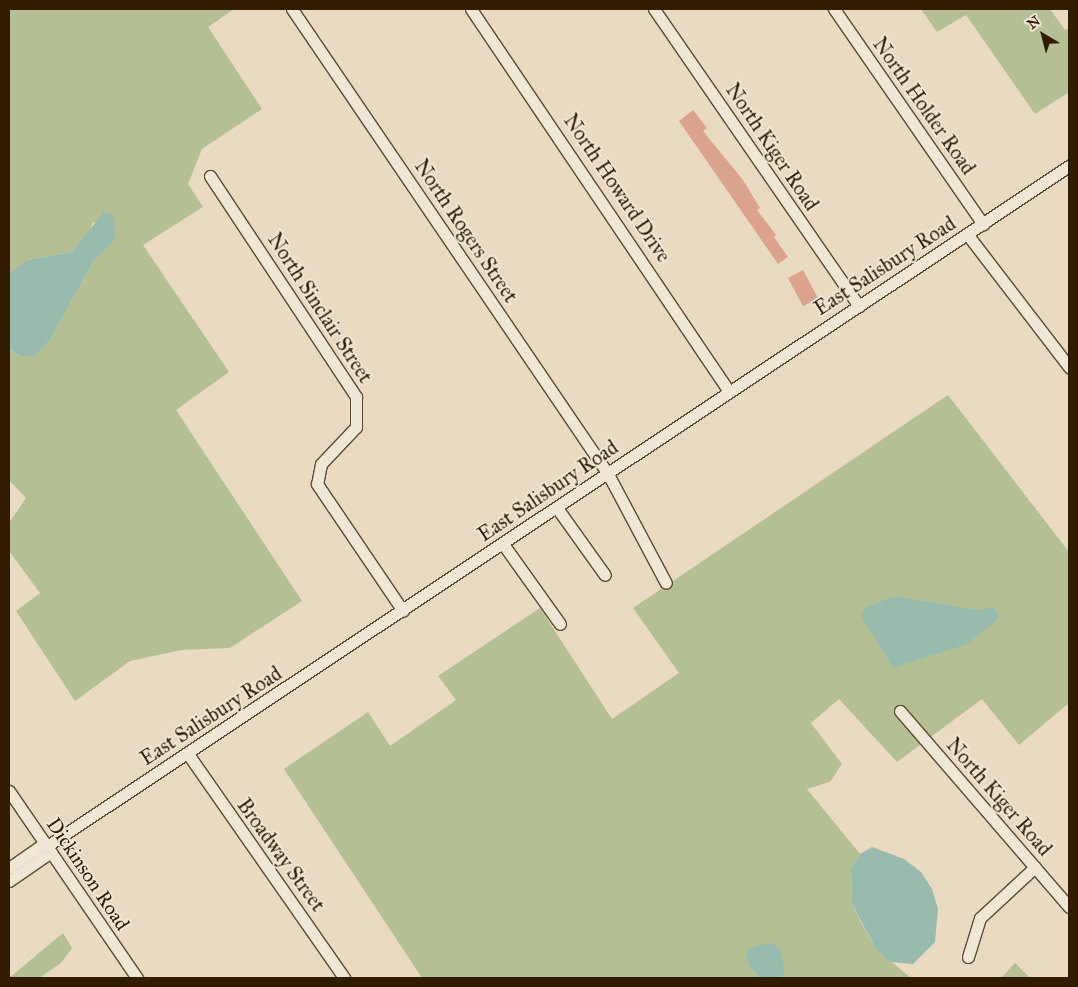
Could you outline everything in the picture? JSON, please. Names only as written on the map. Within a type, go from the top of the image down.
[{"type":"street","name":"North Rogers Street","points":[[292,9],[608,474],[666,583]]},
{"type":"street","name":"North Howard Drive","points":[[471,9],[729,391]]},
{"type":"street","name":"North Kiger Road","points":[[654,9],[858,306]]},
{"type":"street","name":"North Holder Road","points":[[834,9],[983,224]]},
{"type":"street","name":"East Salisbury Road","points":[[48,847],[1069,166]]},
{"type":"street","name":"North Sinclair Street","points":[[210,176],[356,396],[360,414],[356,428],[322,464],[317,484],[403,611]]},
{"type":"street","points":[[967,234],[1069,367]]},
{"type":"street","points":[[557,508],[605,576]]},
{"type":"street","points":[[503,544],[560,624]]},
{"type":"street","name":"North Kiger Road","points":[[900,711],[1069,907]]},
{"type":"street","name":"Broadway Street","points":[[188,754],[344,978]]},
{"type":"street","name":"Dickinson Road","points":[[9,791],[137,978]]},
{"type":"street","points":[[9,868],[48,847]]},
{"type":"street","points":[[9,881],[48,847]]},
{"type":"street","points":[[968,957],[980,918],[1035,867]]},
{"type":"shaded area","points":[[9,9],[234,9],[208,27],[262,109],[202,149],[188,184],[203,207],[143,245],[229,372],[176,410],[302,601],[230,648],[182,650],[130,661],[75,701],[16,611],[40,593],[9,551],[9,523],[26,498],[9,480],[9,349],[20,356],[35,356],[50,340],[93,262],[115,240],[93,222],[88,236],[72,252],[27,260],[9,273]]},
{"type":"shaded area","points":[[921,9],[1050,9],[1065,30],[1069,28],[1069,92],[1035,114],[966,15],[937,32]]},
{"type":"shaded area","points":[[104,212],[114,216],[115,240],[93,262],[50,340],[35,356],[20,356],[9,349],[9,273],[27,260],[72,252]]},
{"type":"shaded area","points":[[948,395],[1069,552],[1069,703],[1019,745],[982,699],[897,762],[839,699],[811,723],[842,764],[830,782],[807,789],[860,854],[851,868],[852,904],[876,949],[911,978],[779,978],[785,974],[749,966],[759,978],[422,978],[284,769],[368,712],[390,746],[456,700],[438,676],[540,608],[612,719],[679,673],[633,608]]},
{"type":"shaded area","points":[[895,596],[979,610],[994,607],[999,618],[967,644],[893,668],[861,616],[865,608]]},
{"type":"shaded area","points":[[872,847],[904,859],[921,872],[932,889],[938,909],[935,942],[913,964],[890,962],[876,949],[852,904],[851,868],[860,854]]},
{"type":"shaded area","points":[[63,933],[72,948],[61,963],[39,978],[9,978]]},
{"type":"shaded area","points":[[769,942],[780,949],[785,974],[779,978],[759,978],[749,966],[746,950]]},
{"type":"shaded area","points":[[1015,963],[1030,978],[1001,978]]},
{"type":"building","points":[[693,110],[707,128],[703,131],[743,180],[760,208],[757,210],[776,235],[774,237],[788,257],[778,264],[679,121]]},
{"type":"building","points":[[803,270],[818,298],[803,306],[788,278]]}]
